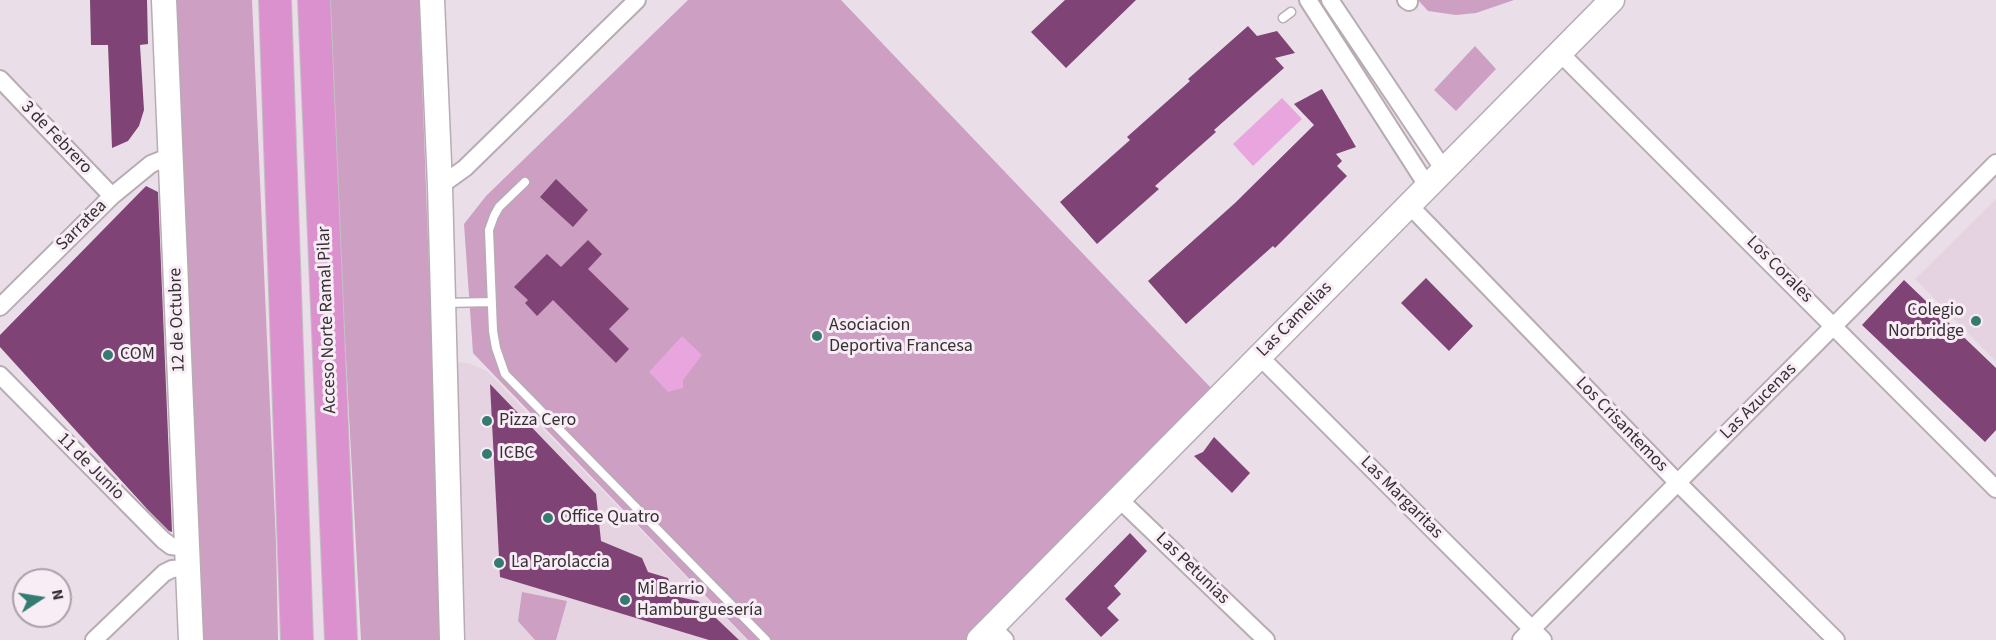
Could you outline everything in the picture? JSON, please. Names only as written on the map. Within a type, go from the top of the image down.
[{"type":"highway","points":[[275,0],[297,640]]},
{"type":"highway","name":"Acceso Norte Ramal Pilar","points":[[314,0],[341,640]]},
{"type":"highway","points":[[339,580],[347,640]]},
{"type":"street","name":"12 de Octubre","points":[[164,0],[191,640]]},
{"type":"street","points":[[432,0],[440,186],[452,640]]},
{"type":"street","points":[[440,186],[465,168],[637,0]]},
{"type":"street","points":[[1330,0],[1436,178]]},
{"type":"street","name":"Las Camelias","points":[[992,636],[1118,498],[1612,0]]},
{"type":"street","points":[[1305,2],[1436,178]]},
{"type":"street","name":"Los Corales","points":[[1560,53],[1996,489]]},
{"type":"street","name":"3 de Febrero","points":[[0,80],[112,196]]},
{"type":"street","name":"Sarratea","points":[[0,307],[112,196],[151,164],[171,156]]},
{"type":"street","name":"Las Azucenas","points":[[1532,636],[1678,483],[1996,164]]},
{"type":"street","name":"Los Crisantemos","points":[[1410,206],[1678,483],[1836,640]]},
{"type":"street","name":"Las Margaritas","points":[[1259,356],[1532,636]]},
{"type":"street","name":"11 de Junio","points":[[0,375],[163,540],[187,558]]},
{"type":"street","name":"Las Petunias","points":[[1118,498],[1266,640]]},
{"type":"street","points":[[94,640],[164,573],[187,558]]},
{"type":"lane","points":[[1283,18],[1291,12]]},
{"type":"lane","points":[[525,182],[499,207],[489,230],[493,331],[505,374],[766,640]]},
{"type":"lane","points":[[443,303],[492,302]]},
{"type":"shaded area","points":[[174,0],[252,0],[276,543],[278,640],[199,640]]},
{"type":"shaded area","points":[[330,0],[419,0],[441,640],[361,640],[335,152]]},
{"type":"shaded area","name":"Asociacion Deportiva Francesa","points":[[688,0],[841,0],[1212,389],[967,640],[748,640],[473,353],[464,224],[486,196]]},
{"type":"shaded area","points":[[1418,0],[1514,0],[1476,13],[1456,15],[1428,11]]},
{"type":"shaded area","points":[[1475,46],[1496,69],[1456,111],[1434,90]]},
{"type":"shaded area","points":[[1282,98],[1302,119],[1253,166],[1233,144]]},
{"type":"shaded area","name":"Colegio Norbridge","points":[[1996,199],[1996,362],[1915,279]]},
{"type":"shaded area","points":[[682,336],[702,355],[683,380],[683,388],[668,392],[649,372]]},
{"type":"shaded area","points":[[453,361],[471,364],[487,371],[747,640],[459,640]]},
{"type":"shaded area","points":[[522,592],[567,601],[556,640],[535,640],[518,621]]},
{"type":"building","points":[[90,0],[147,0],[148,44],[140,45],[144,110],[139,126],[128,141],[112,148],[108,45],[91,45]]},
{"type":"building","points":[[1065,0],[1136,0],[1066,68],[1031,32]]},
{"type":"building","points":[[1248,26],[1257,36],[1277,31],[1295,53],[1275,58],[1284,68],[1214,130],[1216,132],[1155,186],[1159,189],[1097,244],[1060,202],[1130,140],[1127,137]]},
{"type":"building","points":[[1322,89],[1356,147],[1336,154],[1342,161],[1337,166],[1347,176],[1275,248],[1273,246],[1186,324],[1148,281],[1235,203],[1314,125],[1294,104]]},
{"type":"building","points":[[556,179],[588,210],[573,227],[540,197]]},
{"type":"building","points":[[146,186],[158,192],[172,532],[148,510],[0,347],[0,335]]},
{"type":"building","points":[[588,240],[602,254],[588,269],[629,309],[609,329],[629,349],[616,363],[553,300],[537,316],[525,303],[528,300],[514,287],[547,254],[561,267]]},
{"type":"building","points":[[1426,278],[1473,326],[1449,351],[1401,303]]},
{"type":"building","points":[[1904,280],[1996,368],[1996,430],[1985,442],[1862,325]]},
{"type":"building","name":"Office Quatro","points":[[490,384],[596,494],[601,541],[642,558],[648,572],[668,578],[674,596],[698,601],[739,640],[709,640],[500,577]]},
{"type":"building","points":[[1214,437],[1250,473],[1232,493],[1194,456],[1203,452]]},
{"type":"building","points":[[1130,533],[1147,551],[1114,586],[1121,594],[1107,608],[1119,620],[1101,637],[1065,599]]},
{"type":"place","name":"Colegio Norbridge","points":[[1976,321]]},
{"type":"place","name":"Asociacion Deportiva Francesa","points":[[817,336]]},
{"type":"place","name":"COM","points":[[108,355]]},
{"type":"place","name":"Pizza Cero","points":[[487,421]]},
{"type":"place","name":"ICBC","points":[[487,454]]},
{"type":"place","name":"Office Quatro","points":[[548,518]]},
{"type":"place","name":"La Parolaccia","points":[[499,563]]},
{"type":"place","name":"Mi Barrio Hamburguesería","points":[[625,600]]}]
